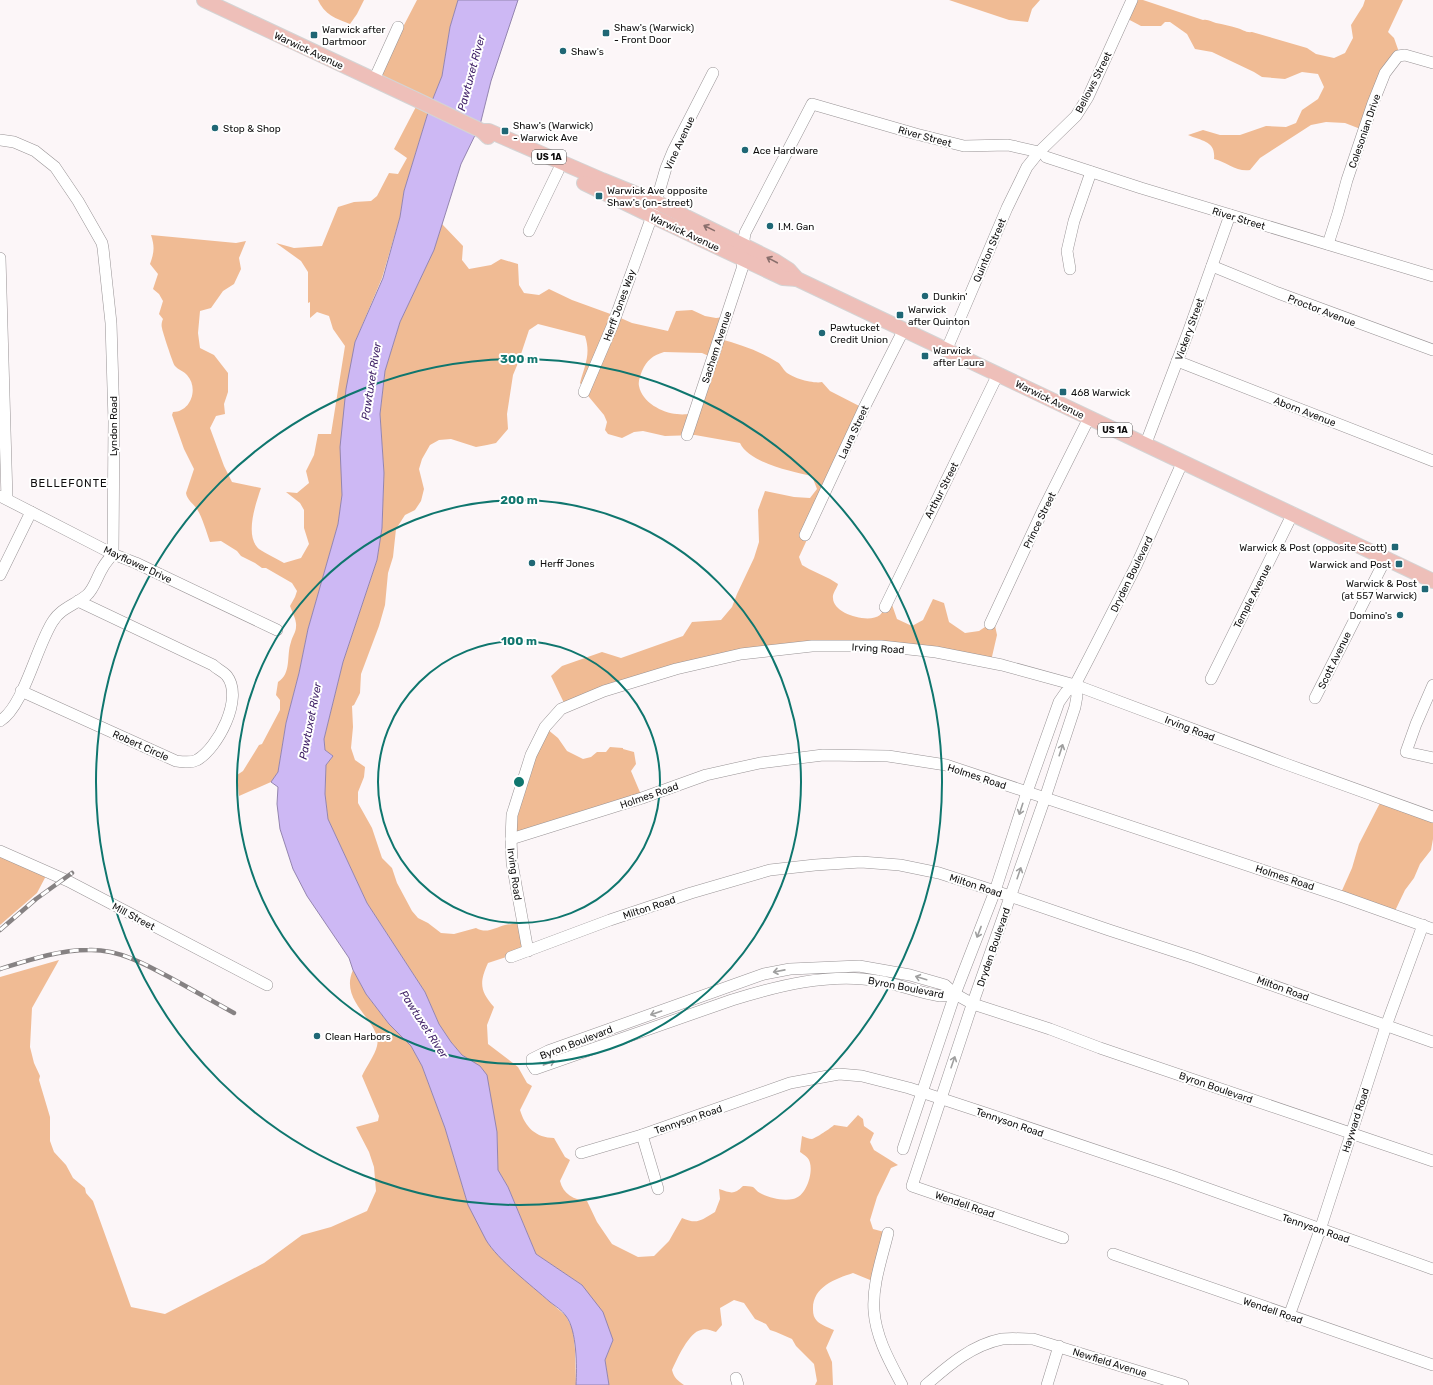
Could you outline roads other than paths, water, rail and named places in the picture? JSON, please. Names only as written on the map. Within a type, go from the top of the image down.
[{"type":"main road","name":"Warwick Avenue","points":[[204,0],[421,101],[480,130],[487,136],[652,216],[743,252],[775,261],[789,270],[797,279],[903,331],[1146,443],[1433,581]]},
{"type":"main road","name":"Warwick Avenue","points":[[480,130],[489,131],[656,202],[743,252]]},
{"type":"street","name":"Bellows Street","points":[[1043,155],[1076,116],[1088,97],[1132,0]]},
{"type":"street","points":[[374,80],[398,26]]},
{"type":"street","name":"Colesonian Drive","points":[[1328,244],[1347,180],[1373,103],[1385,74],[1398,56],[1405,55],[1433,63]]},
{"type":"street","name":"Vine Avenue","points":[[652,216],[673,151],[713,73]]},
{"type":"street","name":"River Street","points":[[812,104],[916,134],[964,146],[1008,145],[1230,215],[1433,276]]},
{"type":"street","name":"Sachem Avenue","points":[[687,435],[742,269],[745,232],[812,104]]},
{"type":"street","name":"Lyndon Road","points":[[0,140],[14,142],[35,152],[55,168],[78,201],[103,248],[111,323],[114,421],[113,554]]},
{"type":"street","name":"Quinton Street","points":[[946,351],[1007,208],[1028,167],[1043,155]]},
{"type":"street","points":[[529,231],[558,171]]},
{"type":"street","points":[[1070,268],[1067,251],[1074,221],[1091,172]]},
{"type":"street","name":"Vickery Street","points":[[1146,443],[1230,215]]},
{"type":"street","name":"Herff Jones Way","points":[[584,392],[613,324],[652,216]]},
{"type":"street","points":[[0,258],[3,497]]},
{"type":"street","name":"Proctor Avenue","points":[[1212,266],[1286,296],[1433,350]]},
{"type":"street","name":"Laura Street","points":[[804,535],[864,408],[903,331]]},
{"type":"street","name":"Aborn Avenue","points":[[1177,361],[1433,461]]},
{"type":"street","name":"Arthur Street","points":[[885,607],[998,374]]},
{"type":"street","name":"Prince Street","points":[[990,624],[1043,510],[1089,418]]},
{"type":"street","name":"Dryden Boulevard","points":[[903,1149],[955,994],[994,891],[1059,702],[1066,692],[1075,685],[1136,566],[1183,461]]},
{"type":"street","name":"Mayflower Drive","points":[[3,497],[113,554],[136,563],[277,630]]},
{"type":"street","points":[[0,575],[31,512]]},
{"type":"street","name":"Temple Avenue","points":[[1211,679],[1293,514]]},
{"type":"street","points":[[0,721],[12,710],[53,621],[64,609],[87,595],[113,554]]},
{"type":"street","name":"Scott Avenue","points":[[1316,698],[1386,558]]},
{"type":"street","name":"Robert Circle","points":[[21,691],[176,762],[188,763],[198,760],[216,740],[230,714],[232,688],[227,676],[213,665],[78,601]]},
{"type":"street","name":"Irving Road","points":[[528,951],[512,863],[510,839],[512,814],[531,754],[545,727],[561,709],[604,691],[676,669],[741,654],[812,646],[882,646],[936,652],[1002,665],[1075,685],[1433,817]]},
{"type":"street","name":"Dryden Boulevard","points":[[912,1186],[1075,707],[1077,696],[1075,685]]},
{"type":"street","points":[[1433,685],[1406,752],[1433,758]]},
{"type":"street","name":"Holmes Road","points":[[510,839],[642,798],[706,776],[760,763],[823,755],[888,756],[946,765],[1343,897],[1428,927]]},
{"type":"street","name":"Mill Street","points":[[0,851],[68,881],[267,985]]},
{"type":"street","name":"Milton Road","points":[[511,957],[691,893],[770,870],[861,862],[900,864],[939,873],[1011,896],[1224,968],[1433,1042]]},
{"type":"street","name":"Hayward Road","points":[[1289,1316],[1320,1230],[1386,1026],[1428,927]]},
{"type":"street","name":"Byron Boulevard","points":[[955,994],[942,996],[878,980],[839,978],[802,983],[765,990],[703,1009],[535,1069],[532,1064],[532,1059],[548,1051],[764,974],[801,968],[859,966],[910,974],[945,985],[955,994],[973,1004],[1050,1029],[1100,1048],[1433,1161]]},
{"type":"street","points":[[801,968],[802,983]]},
{"type":"street","points":[[700,998],[703,1009]]},
{"type":"street","name":"Tennyson Road","points":[[581,1153],[642,1135],[790,1083],[839,1074],[862,1076],[923,1093],[1172,1176],[1433,1269]]},
{"type":"street","points":[[642,1135],[658,1189]]},
{"type":"street","name":"Wendell Road","points":[[912,1186],[1063,1238]]},
{"type":"street","points":[[888,1233],[874,1292],[874,1312],[882,1343],[902,1385]]},
{"type":"street","name":"Wendell Road","points":[[1113,1254],[1433,1365]]},
{"type":"street","name":"Newfield Avenue","points":[[926,1385],[950,1364],[968,1352],[1002,1339],[1033,1339],[1183,1385]]},
{"type":"street","points":[[1047,1385],[1059,1346]]},
{"type":"water","name":"Pawtuxet River","points":[[458,0],[518,0],[491,81],[480,125],[461,164],[434,250],[400,322],[385,371],[380,414],[384,473],[382,528],[377,560],[343,662],[324,739],[325,750],[333,756],[326,765],[325,794],[328,819],[367,903],[425,992],[439,1024],[451,1042],[462,1055],[480,1066],[487,1075],[497,1132],[498,1170],[508,1187],[536,1254],[582,1285],[603,1312],[613,1340],[605,1360],[609,1385],[576,1385],[576,1359],[574,1339],[570,1322],[560,1310],[498,1256],[486,1240],[468,1205],[445,1128],[422,1066],[411,1046],[389,1024],[366,994],[353,970],[349,958],[307,896],[293,869],[280,829],[277,804],[278,787],[271,782],[278,772],[286,723],[299,673],[308,629],[338,524],[342,495],[340,447],[346,389],[355,342],[383,278],[400,217],[404,191],[430,106],[442,76],[450,27]]},
{"type":"railway","points":[[0,930],[36,899],[72,873]]},
{"type":"railway","points":[[0,969],[44,956],[77,950],[113,953],[136,960],[234,1013]]},
{"type":"place","name":"Shaw's (Warwick) - Front Door","points":[[606,33]]},
{"type":"place","name":"Warwick after Dartmoor","points":[[314,35]]},
{"type":"place","name":"Shaw's","points":[[563,51]]},
{"type":"place","name":"Stop & Shop","points":[[215,128]]},
{"type":"place","name":"Shaw's (Warwick) - Warwick Ave","points":[[505,131]]},
{"type":"place","name":"Ace Hardware","points":[[745,150]]},
{"type":"place","name":"Warwick Ave opposite Shaw's (on-street)","points":[[599,196]]},
{"type":"place","name":"I.M. Gan","points":[[770,226]]},
{"type":"place","name":"Dunkin'","points":[[925,296]]},
{"type":"place","name":"Warwick after Quinton","points":[[900,315]]},
{"type":"place","name":"Pawtucket Credit Union","points":[[822,333]]},
{"type":"place","name":"Warwick after Laura","points":[[925,356]]},
{"type":"place","name":"468 Warwick","points":[[1063,392]]},
{"type":"place","name":"Warwick & Post (opposite Scott)","points":[[1395,547]]},
{"type":"place","name":"Herff Jones","points":[[532,563]]},
{"type":"place","name":"Warwick and Post","points":[[1399,564]]},
{"type":"place","name":"Warwick & Post (at 557 Warwick)","points":[[1425,589]]},
{"type":"place","name":"Domino's","points":[[1400,615]]},
{"type":"place","name":"Clean Harbors","points":[[317,1036]]},
{"type":"district","name":"BELLEFONTE","points":[[69,483]]}]
